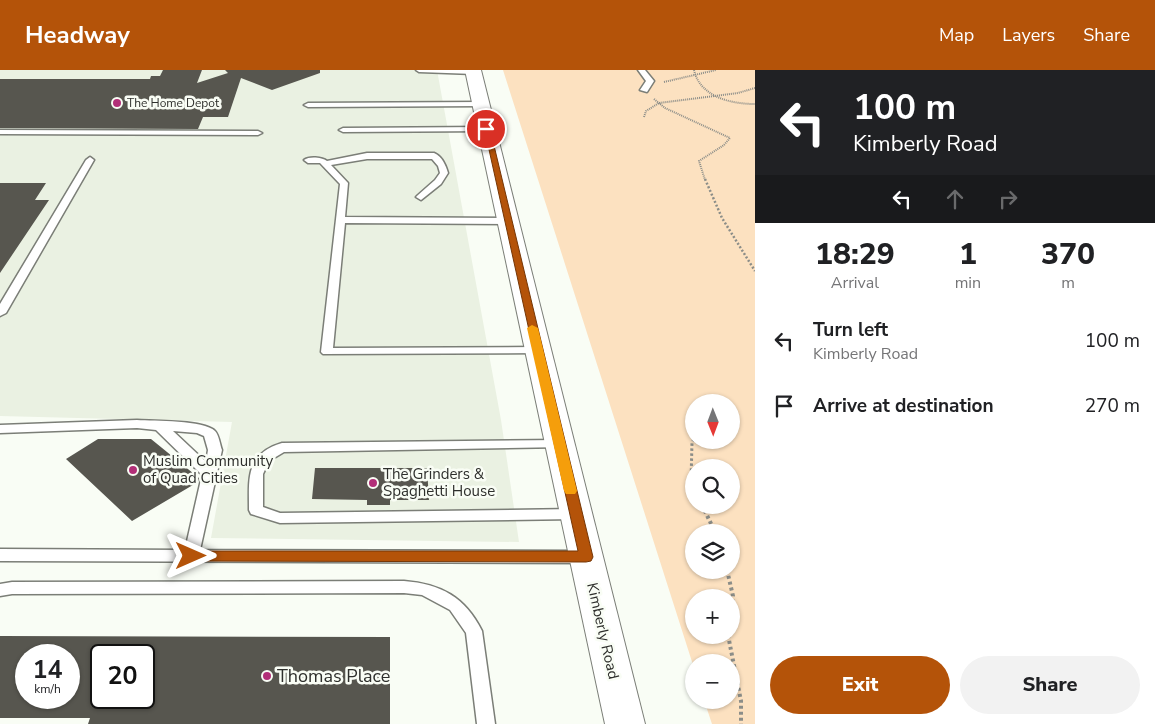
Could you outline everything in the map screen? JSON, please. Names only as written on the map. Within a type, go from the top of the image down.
[{"type":"main road","name":"Kimberly Road","points":[[474,71],[625,724]]},
{"type":"lane","points":[[419,70],[474,71]]},
{"type":"lane","points":[[641,70],[650,81],[646,87]]},
{"type":"lane","points":[[308,104],[484,116]]},
{"type":"lane","points":[[343,130],[484,116]]},
{"type":"lane","points":[[0,132],[258,133]]},
{"type":"lane","points":[[325,164],[367,156],[434,156],[442,166],[444,173],[438,182],[421,197]]},
{"type":"lane","points":[[0,313],[90,160]]},
{"type":"lane","points":[[308,160],[322,161],[344,183],[342,220],[327,352],[538,351]]},
{"type":"lane","points":[[342,220],[508,220]]},
{"type":"lane","points":[[0,429],[136,424],[200,429],[210,434],[215,450],[191,556]]},
{"type":"lane","points":[[161,427],[210,474]]},
{"type":"lane","points":[[560,444],[282,448],[264,458],[256,474],[256,510],[280,518],[576,514]]},
{"type":"lane","points":[[0,554],[586,557]]},
{"type":"lane","points":[[0,590],[12,588],[374,587],[425,589],[456,605],[474,631],[486,724]]},
{"type":"path","points":[[694,70],[694,76],[702,87],[715,95],[740,104],[755,104]]},
{"type":"path","points":[[716,70],[646,87],[659,103],[680,116],[730,138],[724,145],[699,161],[703,176],[734,240],[755,271]]},
{"type":"path","points":[[644,118],[646,111],[659,103],[738,93],[755,88]]},
{"type":"path","points":[[730,644],[741,701],[741,724]]},
{"type":"shaded area","points":[[0,70],[437,70],[501,420],[519,542],[211,538],[232,422],[0,416]]},
{"type":"shaded area","points":[[503,70],[755,70],[755,724],[712,724],[707,709],[740,709],[740,654],[690,654],[686,644],[740,644],[740,589],[685,589],[685,640]]},
{"type":"building","name":"The Home Depot","points":[[163,70],[202,70],[197,83],[228,73],[225,70],[320,70],[320,73],[272,90],[241,78],[228,117],[203,117],[198,129],[0,128],[0,79],[150,79],[151,76],[160,76]]},
{"type":"building","points":[[0,183],[46,183],[35,200],[49,200],[0,273]]},
{"type":"building","name":"Muslim Community of Quad Cities","points":[[98,439],[151,439],[199,478],[198,482],[132,521],[66,459]]},
{"type":"building","name":"The Grinders & Spaghetti House","points":[[315,468],[427,468],[429,500],[390,500],[390,505],[367,505],[367,500],[312,499]]},
{"type":"building","name":"Thomas Place","points":[[0,636],[390,637],[390,724],[88,724],[90,718],[0,718]]},
{"type":"slow traffic","points":[[532,328],[570,491]]},
{"type":"place","name":"The Home Depot","points":[[117,103]]},
{"type":"place","name":"Muslim Community of Quad Cities","points":[[133,470]]},
{"type":"place","name":"The Grinders & Spaghetti House","points":[[373,483]]},
{"type":"place","name":"Thomas Place","points":[[267,676]]},
{"type":"route","points":[[191,556],[586,557],[486,129]]}]
